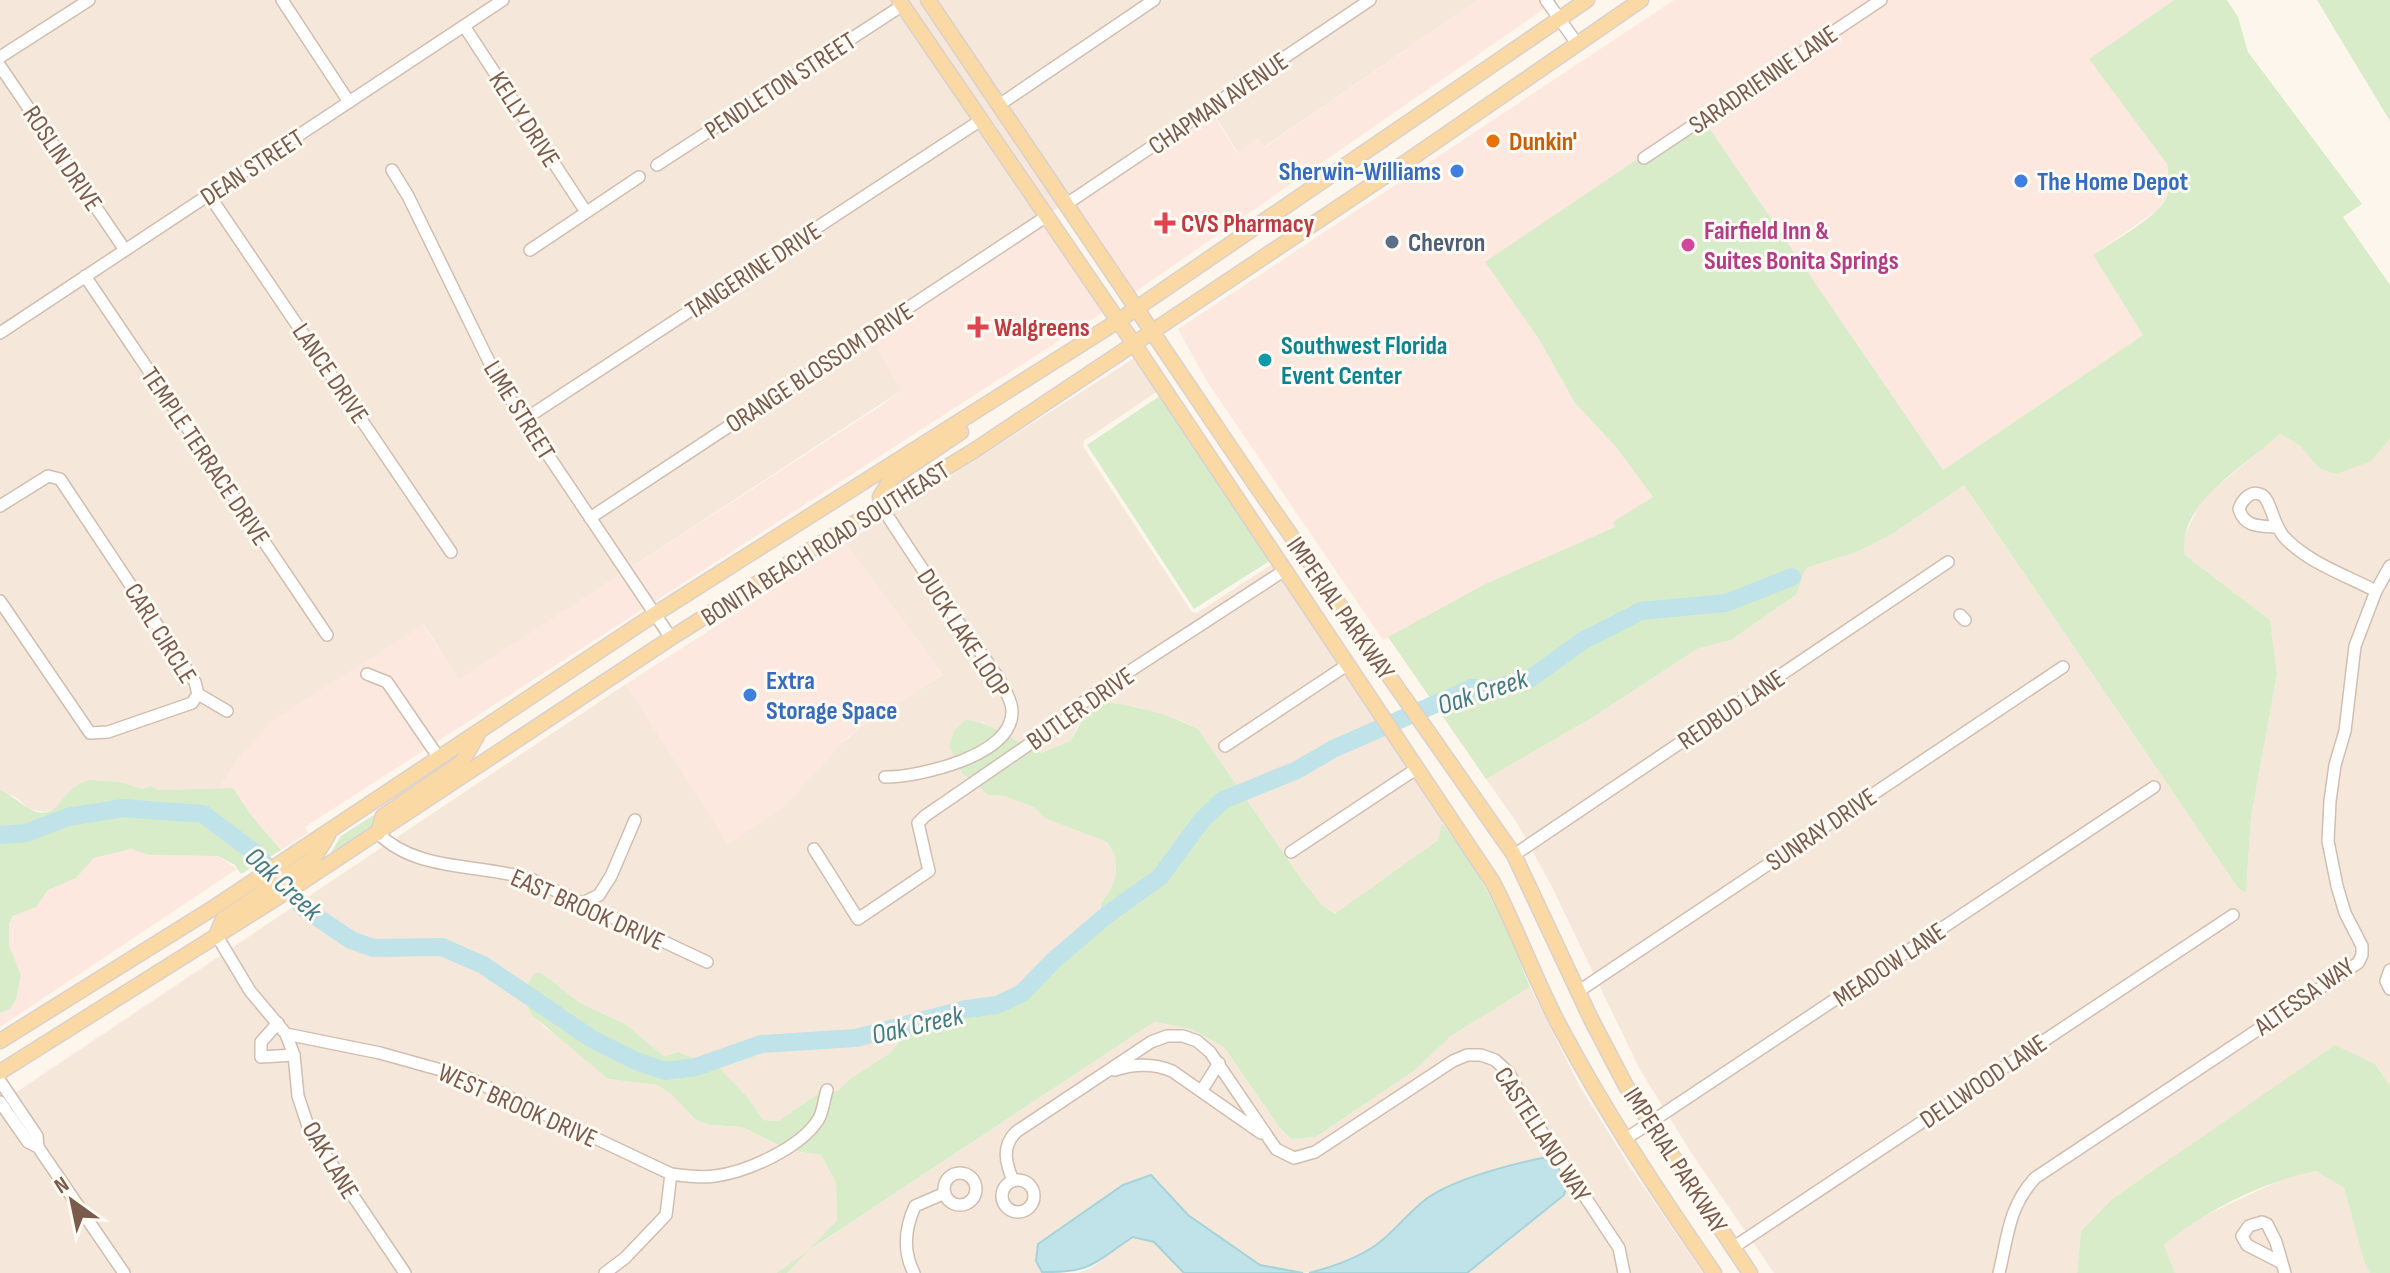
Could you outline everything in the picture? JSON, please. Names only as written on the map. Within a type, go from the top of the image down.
[{"type":"main road","name":"BONITA BEACH ROAD SOUTHEAST","points":[[258,895],[295,871],[331,830],[655,614],[1118,321],[1587,0]]},
{"type":"main road","name":"BONITA BEACH ROAD SOUTHEAST","points":[[0,1041],[295,871],[378,833],[671,638],[975,450],[1641,0]]},
{"type":"main road","name":"IMPERIAL PARKWAY","points":[[931,1],[1065,205],[1514,855],[1626,1086],[1750,1273]]},
{"type":"main road","name":"IMPERIAL PARKWAY","points":[[901,3],[1134,344],[1492,881],[1511,916],[1557,1022],[1624,1140],[1714,1273]]},
{"type":"main road","points":[[882,507],[880,497],[891,479],[958,435],[974,414]]},
{"type":"main road","points":[[1285,570],[1294,567],[1302,569],[1329,590]]},
{"type":"main road","points":[[1347,665],[1366,642]]},
{"type":"main road","points":[[378,833],[383,816],[462,762],[479,732]]},
{"type":"main road","points":[[0,1072],[216,936],[223,919],[258,895]]},
{"type":"street","points":[[0,57],[89,0]]},
{"type":"street","points":[[282,0],[349,102]]},
{"type":"street","name":"DEAN STREET","points":[[0,333],[503,0]]},
{"type":"street","points":[[999,105],[1154,0]]},
{"type":"street","name":"CHAPMAN AVENUE","points":[[1065,205],[1370,0]]},
{"type":"street","points":[[1546,0],[1578,45]]},
{"type":"street","name":"SARADRIENNE LANE","points":[[1644,158],[1881,0]]},
{"type":"street","name":"PENDLETON STREET","points":[[657,165],[901,3]]},
{"type":"street","name":"KELLY DRIVE","points":[[464,26],[586,212]]},
{"type":"street","name":"ROSLIN DRIVE","points":[[0,66],[125,250]]},
{"type":"street","name":"TANGERINE DRIVE","points":[[525,419],[981,120]]},
{"type":"street","name":"LIME STREET","points":[[392,170],[408,196],[491,368],[671,638]]},
{"type":"street","points":[[530,250],[639,177]]},
{"type":"street","name":"LANCE DRIVE","points":[[209,195],[451,552]]},
{"type":"street","name":"ORANGE BLOSSOM DRIVE","points":[[590,518],[1047,216]]},
{"type":"street","name":"TEMPLE TERRACE DRIVE","points":[[85,276],[327,635]]},
{"type":"street","name":"CARL CIRCLE","points":[[0,506],[48,476],[60,479],[195,682],[198,694],[192,703],[108,732],[90,733],[0,601]]},
{"type":"street","name":"DUCK LAKE LOOP","points":[[882,507],[1000,682],[1012,707],[1012,716],[998,738],[966,760],[926,773],[885,777]]},
{"type":"street","points":[[2275,527],[2309,557],[2376,591]]},
{"type":"street","name":"REDBUD LANE","points":[[1514,855],[1948,562]]},
{"type":"street","name":"ALTESSA WAY","points":[[1999,1273],[2011,1216],[2035,1178],[2358,963],[2362,946],[2345,913],[2328,841],[2332,789],[2345,731],[2355,646],[2376,591],[2390,566]]},
{"type":"street","name":"BUTLER DRIVE","points":[[814,849],[858,919],[929,871],[918,823],[925,816],[1060,725],[1090,697],[1285,570]]},
{"type":"street","points":[[1225,746],[1347,665]]},
{"type":"street","name":"SUNRAY DRIVE","points":[[1579,991],[2063,667]]},
{"type":"street","points":[[367,674],[387,682],[439,758]]},
{"type":"street","points":[[198,694],[227,711]]},
{"type":"street","points":[[1291,852],[1416,769]]},
{"type":"street","name":"MEADOW LANE","points":[[1624,1140],[2154,787]]},
{"type":"street","points":[[583,903],[599,895],[605,886],[635,820]]},
{"type":"street","name":"EAST BROOK DRIVE","points":[[378,833],[396,849],[418,859],[512,873],[707,962]]},
{"type":"street","name":"DELLWOOD LANE","points":[[1734,1247],[2233,915]]},
{"type":"street","points":[[216,936],[250,991],[286,1034]]},
{"type":"street","points":[[2390,970],[2386,981],[2390,989]]},
{"type":"street","points":[[278,1023],[261,1042],[261,1057],[294,1055]]},
{"type":"street","name":"OAK LANE","points":[[286,1034],[294,1055],[298,1096],[310,1132],[405,1273]]},
{"type":"street","name":"WEST BROOK DRIVE","points":[[286,1034],[380,1053],[466,1077],[671,1174],[697,1178],[715,1176],[778,1154],[802,1138],[819,1119],[827,1090]]},
{"type":"street","name":"CASTELLANO WAY","points":[[1013,1181],[1006,1155],[1011,1137],[1151,1042],[1175,1035],[1197,1041],[1219,1063],[1276,1149],[1287,1156],[1308,1156],[1453,1061],[1467,1055],[1488,1057],[1500,1063],[1509,1073],[1536,1123],[1619,1248],[1624,1273]]},
{"type":"street","points":[[1202,1090],[1219,1063]]},
{"type":"street","name":"CASTELLANO WAY","points":[[1104,1074],[1139,1065],[1157,1066],[1179,1074],[1268,1138]]},
{"type":"street","points":[[0,1081],[37,1136],[38,1147]]},
{"type":"street","points":[[0,1102],[28,1142],[38,1147],[124,1273]]},
{"type":"street","points":[[605,1273],[625,1258],[666,1215],[671,1174]]},
{"type":"street","points":[[914,1273],[907,1259],[907,1223],[915,1206],[945,1193]]},
{"type":"shaded area","points":[[0,0],[893,0],[1042,218],[873,341],[902,390],[459,680],[424,625],[239,758],[219,789],[159,790],[151,786],[143,789],[120,782],[74,787],[57,808],[45,812],[29,809],[17,798],[0,790]]},
{"type":"shaded area","points":[[905,0],[922,0],[1060,207],[1051,212]]},
{"type":"shaded area","points":[[934,0],[1478,0],[1264,147],[1238,153],[1211,109],[1069,201]]},
{"type":"shaded area","points":[[1478,0],[1557,0],[1132,294],[1069,201],[1210,109],[1237,153],[1258,138],[1265,147]]},
{"type":"shaded area","points":[[1674,0],[2174,0],[2090,59],[2167,164],[2169,185],[2166,198],[2157,210],[2093,255],[2143,335],[1943,470],[1701,117],[1539,339],[1575,403],[1616,447],[1653,497],[1615,527],[1485,584],[1383,640],[1208,383],[1178,329]]},
{"type":"shaded area","points":[[1042,218],[1105,311],[305,827],[308,833],[281,850],[233,789],[219,789],[239,758],[273,720],[423,625],[459,679],[879,407],[902,390],[867,332]]},
{"type":"shaded area","points":[[1136,357],[1159,390],[1084,441],[1083,446],[1192,612],[1197,613],[1274,563],[1443,819],[1438,840],[1336,914],[1322,905],[1302,880],[1198,729],[1134,706],[1078,725],[1070,741],[1041,753],[1026,748],[981,721],[989,795],[1004,796],[1034,807],[1046,818],[1107,842],[1115,855],[1116,874],[1111,889],[1101,903],[1100,918],[1090,932],[1036,976],[1001,998],[911,1028],[890,1053],[850,1079],[839,1090],[819,1093],[778,1121],[763,1120],[748,1098],[712,1061],[703,1062],[678,1052],[664,1056],[625,1024],[580,1003],[542,973],[525,987],[524,1003],[544,1027],[608,1079],[657,1085],[671,1094],[696,1120],[711,1125],[742,1127],[787,1150],[821,1155],[836,1183],[837,1220],[811,1249],[1154,1022],[1191,1029],[1224,1047],[1279,1127],[1291,1139],[1316,1137],[1415,1070],[1451,1036],[1530,987],[1579,1085],[1628,1164],[1703,1273],[1467,1273],[1510,1239],[1428,1198],[1376,1245],[1340,1265],[1303,1273],[1260,1265],[1188,1215],[1151,1175],[1039,1244],[1043,1273],[787,1273],[805,1253],[776,1273],[0,1273],[0,1103],[626,684],[728,843],[864,724],[943,675],[845,543]]},
{"type":"shaded area","points":[[2280,434],[2299,445],[2320,469],[2371,461],[2390,439],[2390,1086],[2375,1064],[2335,1046],[2112,1199],[2081,1231],[2077,1273],[1774,1273],[1692,1154],[1639,1068],[1553,889],[1517,823],[1486,779],[1595,716],[1697,649],[1731,640],[1796,595],[1806,568],[1857,552],[1894,533],[1964,485],[2238,888],[2246,892],[2251,817],[2277,674],[2270,620],[2185,555],[2182,541],[2202,499]]},
{"type":"shaded area","points":[[845,543],[943,675],[864,724],[848,737],[783,808],[728,844],[626,684]]},
{"type":"shaded area","points":[[131,849],[149,855],[218,856],[237,869],[0,1027],[0,1013],[10,1009],[16,1000],[21,975],[9,945],[9,924],[14,916],[36,906],[48,890],[76,877],[94,858]]},
{"type":"shaded area","points":[[2316,1171],[2344,1188],[2364,1262],[2370,1273],[2175,1273],[2164,1245],[2193,1221],[2285,1178]]},
{"type":"shaded area","points":[[1133,1236],[1154,1242],[1184,1273],[1078,1273],[1093,1267]]},
{"type":"green space","points":[[2174,0],[2227,0],[2238,17],[2248,52],[2362,204],[2343,217],[2390,285],[2390,439],[2371,461],[2337,474],[2320,469],[2299,445],[2280,434],[2202,502],[2185,536],[2185,555],[2270,620],[2277,674],[2251,817],[2246,893],[2238,888],[1964,485],[1894,533],[1857,552],[1806,568],[1796,595],[1731,640],[1697,649],[1595,716],[1486,779],[1388,637],[1485,584],[1615,527],[1613,522],[1653,497],[1616,447],[1575,403],[1539,339],[1485,262],[1701,116],[1943,470],[2143,335],[2093,255],[2146,220],[2163,204],[2169,188],[2167,164],[2089,59]]},
{"type":"green space","points":[[2317,0],[2390,0],[2390,121]]},
{"type":"green space","points":[[1161,395],[1271,560],[1194,609],[1087,445]]},
{"type":"green space","points":[[1101,702],[1151,711],[1198,729],[1302,880],[1322,905],[1335,914],[1438,840],[1442,823],[1475,868],[1507,929],[1530,987],[1451,1036],[1415,1070],[1316,1137],[1291,1139],[1279,1127],[1224,1047],[1191,1029],[1154,1022],[809,1250],[787,1273],[776,1273],[808,1251],[837,1220],[836,1183],[821,1155],[788,1150],[742,1127],[711,1125],[696,1120],[671,1094],[657,1085],[608,1079],[533,1016],[525,999],[528,984],[535,973],[542,973],[580,1003],[625,1024],[664,1056],[678,1052],[703,1062],[712,1060],[748,1098],[763,1120],[778,1121],[819,1093],[839,1090],[850,1079],[890,1053],[911,1028],[924,1019],[1001,998],[1036,976],[1090,932],[1100,918],[1101,903],[1111,889],[1116,874],[1115,855],[1107,842],[1045,818],[1034,807],[1004,796],[989,795],[963,774],[949,746],[954,731],[965,720],[985,724],[1041,753],[1070,741],[1088,711]]},
{"type":"green space","points":[[89,780],[120,782],[143,789],[151,786],[159,790],[233,788],[281,850],[241,874],[235,865],[218,856],[149,855],[131,849],[94,858],[76,878],[48,890],[36,907],[13,916],[9,924],[9,945],[21,975],[16,1000],[10,1009],[0,1013],[0,790],[28,808],[45,813],[56,807],[70,790]]},
{"type":"green space","points":[[380,811],[374,825],[330,854],[341,836]]},
{"type":"green space","points":[[2335,1045],[2375,1064],[2390,1086],[2390,1273],[2370,1273],[2364,1262],[2344,1188],[2316,1171],[2255,1190],[2216,1209],[2180,1232],[2164,1245],[2175,1273],[2077,1273],[2081,1231],[2112,1199]]},
{"type":"water","points":[[1553,1156],[1569,1177],[1564,1195],[1467,1273],[1309,1273],[1344,1262],[1376,1245],[1419,1204],[1438,1191],[1488,1172]]},
{"type":"water","points":[[1151,1175],[1188,1215],[1260,1265],[1303,1273],[1184,1273],[1154,1242],[1133,1237],[1083,1268],[1042,1272],[1036,1261],[1038,1244],[1123,1185]]},
{"type":"waterway","name":"Oak Creek","points":[[0,835],[26,833],[68,817],[123,808],[203,814],[255,853],[305,909],[351,940],[373,948],[442,947],[483,965],[592,1039],[636,1061],[665,1071],[696,1067],[761,1044],[856,1038],[966,1009],[997,1005],[1022,993],[1054,960],[1108,914],[1160,877],[1202,820],[1223,800],[1297,770],[1333,749],[1472,688],[1493,689],[1531,678],[1584,640],[1641,611],[1726,603],[1792,577]]},
{"type":"place","name":"Dunkin'","points":[[1493,141]]},
{"type":"place","name":"Sherwin-Williams","points":[[1457,171]]},
{"type":"place","name":"The Home Depot","points":[[2021,181]]},
{"type":"place","name":"CVS Pharmacy","points":[[1165,223]]},
{"type":"place","name":"Chevron","points":[[1392,242]]},
{"type":"place","name":"Fairfield Inn & Suites Bonita Springs","points":[[1688,245]]},
{"type":"place","name":"Walgreens","points":[[978,327]]},
{"type":"place","name":"Southwest Florida Event Center","points":[[1265,360]]},
{"type":"place","name":"Extra Storage Space","points":[[750,695]]}]
